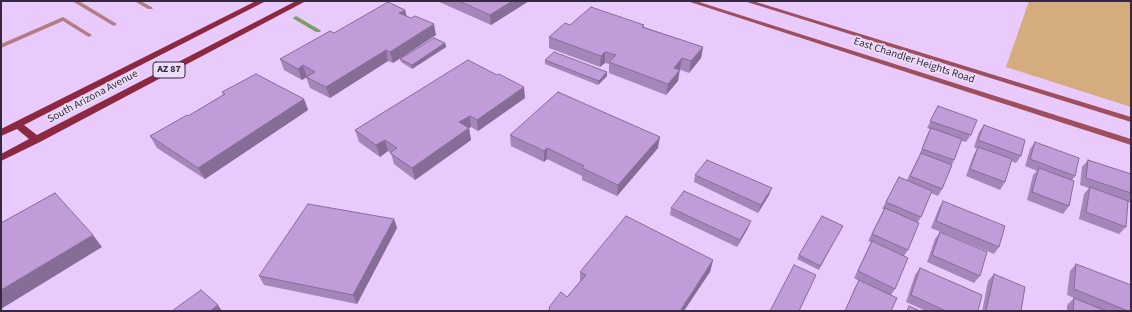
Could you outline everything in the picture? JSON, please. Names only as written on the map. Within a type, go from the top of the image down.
[{"type":"main road","name":"South Arizona Avenue","points":[[1,133],[262,1]]},
{"type":"main road","name":"South Arizona Avenue","points":[[1,158],[302,1]]},
{"type":"main road","name":"East Chandler Heights Road","points":[[690,1],[1131,142]]},
{"type":"main road","name":"East Chandler Heights Road","points":[[747,1],[1131,120]]},
{"type":"main road","points":[[18,125],[37,140]]},
{"type":"lane","points":[[75,1],[114,24]]},
{"type":"lane","points":[[136,1],[150,8]]},
{"type":"lane","points":[[1,46],[63,19],[89,35]]},
{"type":"shaded area","points":[[1029,1],[1131,1],[1131,107],[1006,67]]},
{"type":"building","points":[[459,1],[512,1],[490,15]]},
{"type":"building","points":[[388,2],[405,10],[399,13],[411,18],[415,16],[434,24],[390,52],[386,50],[326,87],[306,77],[315,72],[303,65],[298,69],[280,59],[330,31],[334,33]]},
{"type":"building","points":[[591,7],[644,25],[642,27],[703,47],[691,61],[682,58],[674,68],[680,70],[668,84],[609,62],[616,55],[605,52],[601,56],[549,37],[565,23],[570,25]]},
{"type":"building","points":[[434,38],[445,43],[412,65],[400,59]]},
{"type":"building","points":[[554,52],[607,72],[599,81],[545,60]]},
{"type":"building","points":[[468,60],[524,87],[477,120],[470,116],[459,122],[469,128],[412,168],[390,153],[397,148],[385,140],[376,145],[355,130]]},
{"type":"building","points":[[256,74],[304,99],[198,168],[150,136],[187,115],[188,116],[225,94],[222,92]]},
{"type":"building","points":[[558,92],[660,137],[618,185],[582,168],[584,166],[547,148],[544,151],[510,135]]},
{"type":"building","points":[[938,106],[977,120],[971,135],[930,121]]},
{"type":"building","points":[[984,125],[1025,140],[1021,156],[978,140]]},
{"type":"building","points":[[931,128],[962,139],[954,160],[922,149]]},
{"type":"building","points":[[1035,142],[1079,158],[1075,176],[1030,159]]},
{"type":"building","points":[[978,147],[1012,159],[1005,182],[970,169]]},
{"type":"building","points":[[921,153],[952,165],[942,189],[910,176]]},
{"type":"building","points":[[707,160],[772,188],[761,205],[695,175]]},
{"type":"building","points":[[1088,160],[1131,174],[1131,193],[1086,178]]},
{"type":"building","points":[[1039,168],[1074,181],[1069,206],[1032,192]]},
{"type":"building","points":[[899,177],[932,191],[921,217],[886,202]]},
{"type":"building","points":[[1090,187],[1128,201],[1126,227],[1086,212]]},
{"type":"building","points":[[684,191],[751,221],[740,240],[671,208]]},
{"type":"building","points":[[55,193],[93,235],[1,290],[1,223]]},
{"type":"building","points":[[943,201],[1005,226],[999,247],[936,221]]},
{"type":"building","points":[[308,204],[394,219],[353,295],[259,276]]},
{"type":"building","points":[[885,208],[919,223],[908,250],[872,234]]},
{"type":"building","points":[[626,216],[713,260],[680,311],[548,311],[550,308],[549,307],[561,292],[567,297],[586,275],[580,272]]},
{"type":"building","points":[[822,216],[843,226],[820,266],[799,255]]},
{"type":"building","points":[[940,232],[987,252],[980,276],[932,255]]},
{"type":"building","points":[[872,241],[908,258],[895,289],[858,271]]},
{"type":"building","points":[[1076,264],[1131,285],[1131,311],[1074,289]]},
{"type":"building","points":[[794,265],[816,275],[799,311],[770,311]]},
{"type":"building","points":[[920,268],[982,295],[978,311],[946,311],[911,295]]},
{"type":"building","points":[[994,274],[1025,287],[1021,311],[986,311]]},
{"type":"building","points":[[859,280],[897,298],[891,311],[845,311]]},
{"type":"building","points":[[201,290],[218,305],[210,311],[172,311]]},
{"type":"building","points":[[1074,298],[1106,311],[1073,311]]},
{"type":"building","points":[[909,306],[920,311],[907,311]]},
{"type":"waterway","points":[[296,18],[318,31]]}]
